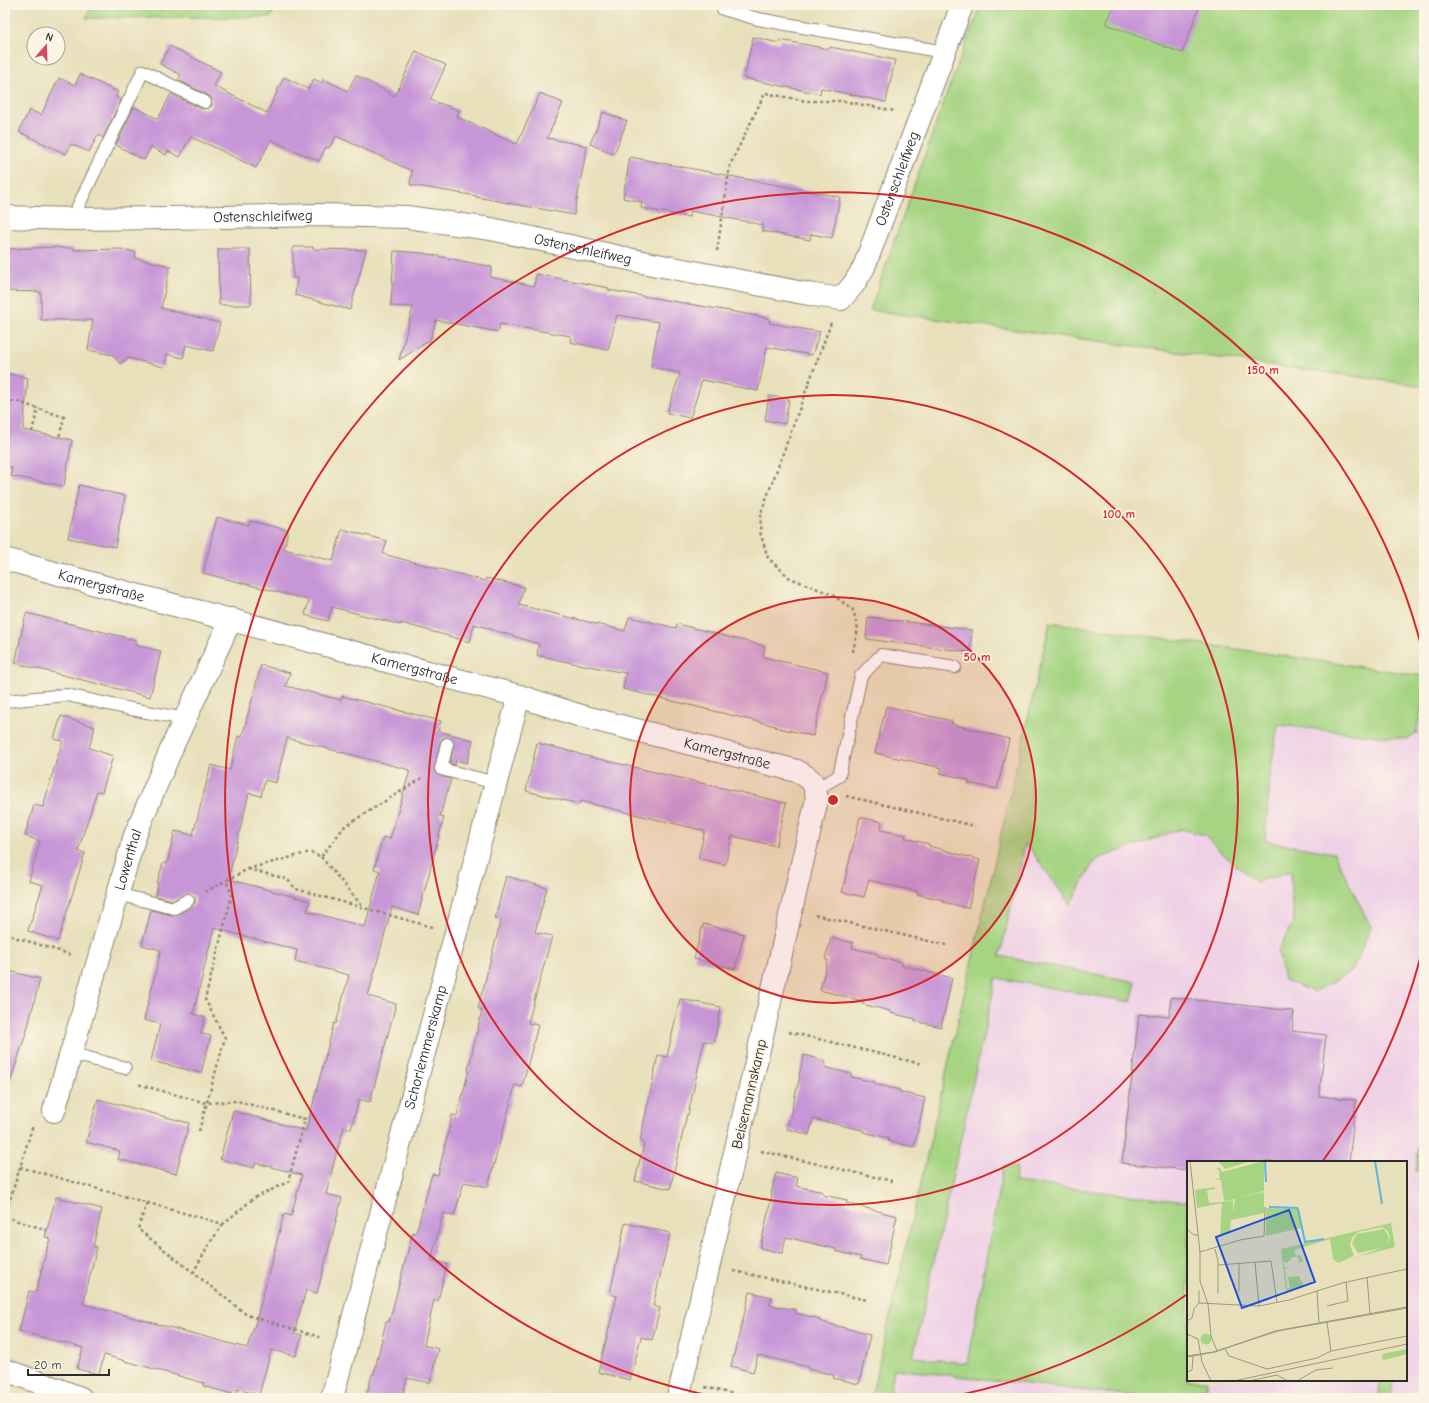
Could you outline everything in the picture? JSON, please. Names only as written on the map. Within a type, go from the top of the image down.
[{"type":"street","name":"Ostenschleifweg","points":[[5,217],[72,219],[319,215],[407,217],[491,229],[647,262],[841,299],[854,284],[864,267],[962,5]]},
{"type":"street","name":"Kamergstraße","points":[[5,559],[519,696],[581,716],[797,771],[810,778],[816,789]]},
{"type":"street","name":"Lowenthal","points":[[54,1111],[135,835],[185,719],[231,619]]},
{"type":"street","name":"Schorlemmerskamp","points":[[332,1398],[519,696]]},
{"type":"street","name":"Beisemannskamp","points":[[678,1398],[817,799],[816,789]]},
{"type":"street","points":[[5,1370],[81,1398]]},
{"type":"lane","points":[[725,5],[723,9],[758,19],[944,52]]},
{"type":"lane","points":[[72,219],[143,71],[205,102]]},
{"type":"lane","points":[[816,789],[839,776],[861,676],[881,655],[955,667]]},
{"type":"lane","points":[[5,701],[67,695],[185,719]]},
{"type":"lane","points":[[447,744],[441,769],[496,783]]},
{"type":"lane","points":[[117,894],[174,908],[188,900]]},
{"type":"lane","points":[[70,1053],[125,1068]]},
{"type":"path","points":[[713,275],[730,165],[765,93],[806,101],[844,101],[891,110],[920,118]]},
{"type":"path","points":[[841,299],[826,334],[761,513],[760,532],[768,558],[790,578],[833,595],[852,610],[858,629],[851,657]]},
{"type":"path","points":[[5,400],[38,408],[64,417],[59,438]]},
{"type":"path","points":[[6,419],[10,401]]},
{"type":"path","points":[[32,432],[38,408]]},
{"type":"path","points":[[321,857],[345,826],[428,774],[441,769]]},
{"type":"path","points":[[845,796],[975,826]]},
{"type":"path","points":[[188,900],[248,869],[310,852],[321,857],[364,908]]},
{"type":"path","points":[[248,869],[287,879],[296,889],[434,928]]},
{"type":"path","points":[[199,1131],[225,1038],[205,999],[232,896],[226,881]]},
{"type":"path","points":[[813,915],[946,945]]},
{"type":"path","points":[[5,934],[72,955]]},
{"type":"path","points":[[786,1032],[922,1064]]},
{"type":"path","points":[[131,1082],[206,1103],[237,1101],[305,1119],[288,1182],[254,1198],[223,1224],[208,1246],[193,1273]]},
{"type":"path","points":[[33,1122],[5,1217],[47,1230]]},
{"type":"path","points":[[759,1151],[892,1181]]},
{"type":"path","points":[[20,1167],[223,1224]]},
{"type":"path","points":[[146,1203],[138,1229],[247,1315],[327,1339]]},
{"type":"path","points":[[731,1270],[867,1300]]},
{"type":"path","points":[[705,1387],[749,1398]]},
{"type":"shaded area","points":[[1050,622],[1424,676],[1424,1398],[871,1398]]},
{"type":"green space","points":[[92,5],[276,5],[271,17],[86,18]]},
{"type":"green space","points":[[981,5],[1424,5],[1424,386],[870,310],[948,90]]},
{"type":"green space","points":[[1050,622],[1424,676],[1424,705],[1422,705],[1416,734],[1408,739],[1278,725],[1270,775],[1265,841],[1334,853],[1371,927],[1352,971],[1314,992],[1284,980],[1278,950],[1294,921],[1291,893],[1291,871],[1256,882],[1223,854],[1205,835],[1181,829],[1095,860],[1070,904],[1025,844],[1000,956],[1136,982],[1131,1002],[996,978],[913,1357],[967,1363],[1003,1167],[1017,1167],[1015,1182],[1187,1202],[1187,1381],[1207,1381],[1205,1398],[1153,1398],[894,1369],[889,1398],[871,1398]]},
{"type":"green space","points":[[1419,1146],[1424,1146],[1424,1172],[1416,1171]]},
{"type":"green space","points":[[1379,1381],[1393,1381],[1391,1398],[1378,1398]]},
{"type":"building","points":[[1114,5],[1200,5],[1182,53],[1106,24]]},
{"type":"building","points":[[753,37],[779,43],[780,40],[829,49],[830,47],[895,60],[886,102],[821,88],[820,94],[744,78]]},
{"type":"building","points":[[170,46],[221,72],[214,86],[267,113],[284,77],[308,89],[314,79],[322,83],[323,79],[348,91],[356,75],[395,96],[416,51],[446,65],[430,100],[459,110],[457,117],[517,144],[540,93],[563,103],[547,138],[587,146],[574,215],[476,197],[477,196],[410,185],[412,171],[336,136],[329,148],[326,147],[319,161],[271,140],[256,168],[212,146],[190,137],[180,157],[168,151],[166,155],[151,147],[144,160],[116,145],[134,107],[158,119],[171,94],[202,109],[209,108],[212,105],[211,98],[209,96],[178,80],[181,75],[160,64]]},
{"type":"building","points":[[80,74],[118,92],[116,97],[121,100],[103,138],[98,135],[89,152],[71,144],[66,154],[19,132],[29,110],[41,115],[59,78],[75,85]]},
{"type":"building","points":[[603,112],[627,121],[614,154],[590,144]]},
{"type":"building","points":[[630,157],[840,197],[832,238],[811,234],[810,240],[762,231],[763,225],[723,217],[690,211],[689,217],[641,208],[642,202],[623,198]]},
{"type":"building","points":[[58,247],[74,248],[74,250],[121,249],[136,252],[135,258],[170,266],[161,308],[220,323],[213,351],[186,345],[183,358],[167,354],[164,367],[128,358],[120,364],[113,355],[88,350],[93,320],[41,320],[41,292],[5,291],[5,249]]},
{"type":"building","points":[[293,247],[366,250],[350,310],[295,295],[297,278],[293,278]]},
{"type":"building","points":[[218,249],[250,249],[251,305],[219,305]]},
{"type":"building","points":[[394,251],[423,253],[492,267],[490,277],[534,286],[536,274],[609,288],[608,290],[752,315],[770,319],[769,323],[820,332],[812,355],[767,347],[758,391],[702,380],[690,418],[667,413],[680,373],[651,367],[659,322],[617,315],[608,350],[570,342],[571,336],[500,324],[498,332],[436,320],[430,340],[399,360],[413,307],[391,306]]},
{"type":"building","points":[[5,373],[28,378],[23,430],[72,440],[64,486],[11,476],[12,467],[5,466]]},
{"type":"building","points":[[769,396],[789,399],[785,424],[765,420]]},
{"type":"building","points":[[79,485],[125,496],[115,547],[68,538]]},
{"type":"building","points":[[217,517],[249,525],[250,521],[288,530],[284,549],[333,561],[342,529],[387,541],[383,554],[485,581],[486,578],[524,587],[519,605],[625,631],[629,617],[676,628],[677,624],[765,646],[763,657],[828,672],[813,736],[623,689],[626,673],[537,655],[539,644],[474,624],[470,642],[401,623],[401,625],[332,607],[328,621],[305,615],[309,600],[203,573]]},
{"type":"building","points":[[26,613],[136,640],[135,645],[161,651],[150,697],[15,663]]},
{"type":"building","points":[[868,617],[972,630],[970,652],[866,639]]},
{"type":"building","points":[[261,665],[290,673],[286,686],[341,700],[342,696],[441,721],[438,731],[473,740],[467,763],[456,760],[455,765],[450,764],[454,745],[452,739],[445,737],[440,742],[434,771],[439,776],[451,779],[440,816],[444,817],[418,915],[392,907],[368,996],[396,1004],[370,1102],[359,1099],[351,1129],[344,1127],[337,1151],[326,1194],[342,1198],[317,1293],[306,1290],[294,1333],[302,1335],[296,1356],[271,1350],[259,1395],[237,1389],[236,1395],[203,1386],[204,1383],[104,1355],[99,1374],[77,1369],[83,1348],[19,1331],[29,1291],[36,1292],[50,1238],[45,1237],[56,1197],[102,1209],[93,1246],[97,1247],[83,1304],[247,1348],[255,1325],[284,1214],[291,1216],[302,1175],[256,1163],[254,1168],[220,1159],[233,1111],[306,1131],[334,1023],[336,1024],[349,975],[295,961],[297,950],[214,928],[193,1014],[205,1017],[201,1034],[211,1036],[201,1073],[151,1061],[160,1024],[144,1020],[161,950],[142,945],[151,910],[177,915],[192,907],[195,903],[195,897],[188,893],[173,900],[155,896],[157,884],[163,863],[167,864],[175,831],[193,835],[211,765],[230,770],[238,736],[242,737]],"holes":[[[287,738],[410,770],[390,839],[383,837],[374,869],[380,871],[365,927],[307,911],[310,901],[228,879],[249,793],[261,796],[265,780],[276,783]]]},
{"type":"building","points":[[886,706],[952,721],[952,724],[1009,739],[997,789],[968,783],[969,780],[940,773],[942,768],[875,753]]},
{"type":"building","points":[[61,716],[95,727],[89,748],[113,756],[102,792],[97,791],[78,851],[85,853],[58,941],[28,931],[43,885],[29,881],[40,841],[25,836],[34,805],[43,807],[63,741],[54,739]]},
{"type":"building","points":[[537,743],[786,803],[776,846],[732,836],[725,865],[698,858],[705,831],[580,801],[579,804],[526,791]]},
{"type":"building","points":[[860,817],[882,822],[881,830],[906,835],[905,838],[980,860],[968,908],[917,894],[918,892],[869,880],[864,897],[842,892]]},
{"type":"building","points":[[506,876],[547,888],[535,932],[552,936],[528,1023],[538,1025],[522,1087],[515,1085],[488,1187],[464,1182],[454,1216],[443,1213],[431,1260],[447,1264],[438,1301],[434,1300],[424,1345],[438,1349],[430,1383],[407,1378],[402,1398],[366,1398],[372,1374],[374,1374],[386,1321],[389,1322],[413,1232],[416,1233],[432,1174],[438,1175],[452,1115],[457,1116],[482,1010],[478,1008],[501,920],[495,918]]},
{"type":"building","points":[[703,924],[744,934],[735,969],[694,959]]},
{"type":"building","points":[[831,938],[853,943],[852,948],[878,954],[878,957],[902,962],[901,965],[952,978],[941,1027],[915,1021],[916,1019],[862,1004],[862,1001],[820,990],[828,960],[825,959]]},
{"type":"building","points":[[5,970],[40,979],[27,1030],[9,1085],[5,1084]]},
{"type":"building","points":[[1171,997],[1294,1011],[1292,1031],[1326,1035],[1319,1096],[1356,1100],[1349,1161],[1187,1161],[1187,1170],[1122,1163],[1139,1014],[1169,1017]]},
{"type":"building","points":[[680,999],[721,1007],[714,1043],[704,1041],[670,1189],[635,1181],[644,1143],[640,1141],[658,1055],[667,1057]]},
{"type":"building","points":[[804,1055],[826,1061],[825,1067],[851,1074],[851,1077],[875,1082],[874,1084],[925,1098],[914,1147],[888,1141],[889,1138],[863,1132],[863,1130],[813,1119],[809,1135],[787,1129]]},
{"type":"building","points":[[98,1099],[189,1123],[176,1174],[118,1159],[120,1151],[86,1142]]},
{"type":"building","points":[[776,1173],[798,1178],[796,1186],[823,1192],[823,1195],[847,1200],[846,1203],[897,1216],[886,1265],[835,1251],[836,1249],[786,1237],[782,1253],[760,1248]]},
{"type":"building","points":[[625,1223],[670,1233],[653,1306],[660,1308],[652,1340],[641,1337],[630,1380],[598,1372],[617,1296],[610,1294]]},
{"type":"building","points":[[750,1292],[772,1297],[770,1305],[796,1310],[796,1313],[820,1319],[819,1321],[870,1335],[859,1384],[833,1378],[834,1375],[808,1369],[808,1367],[758,1355],[753,1372],[731,1366]]}]
